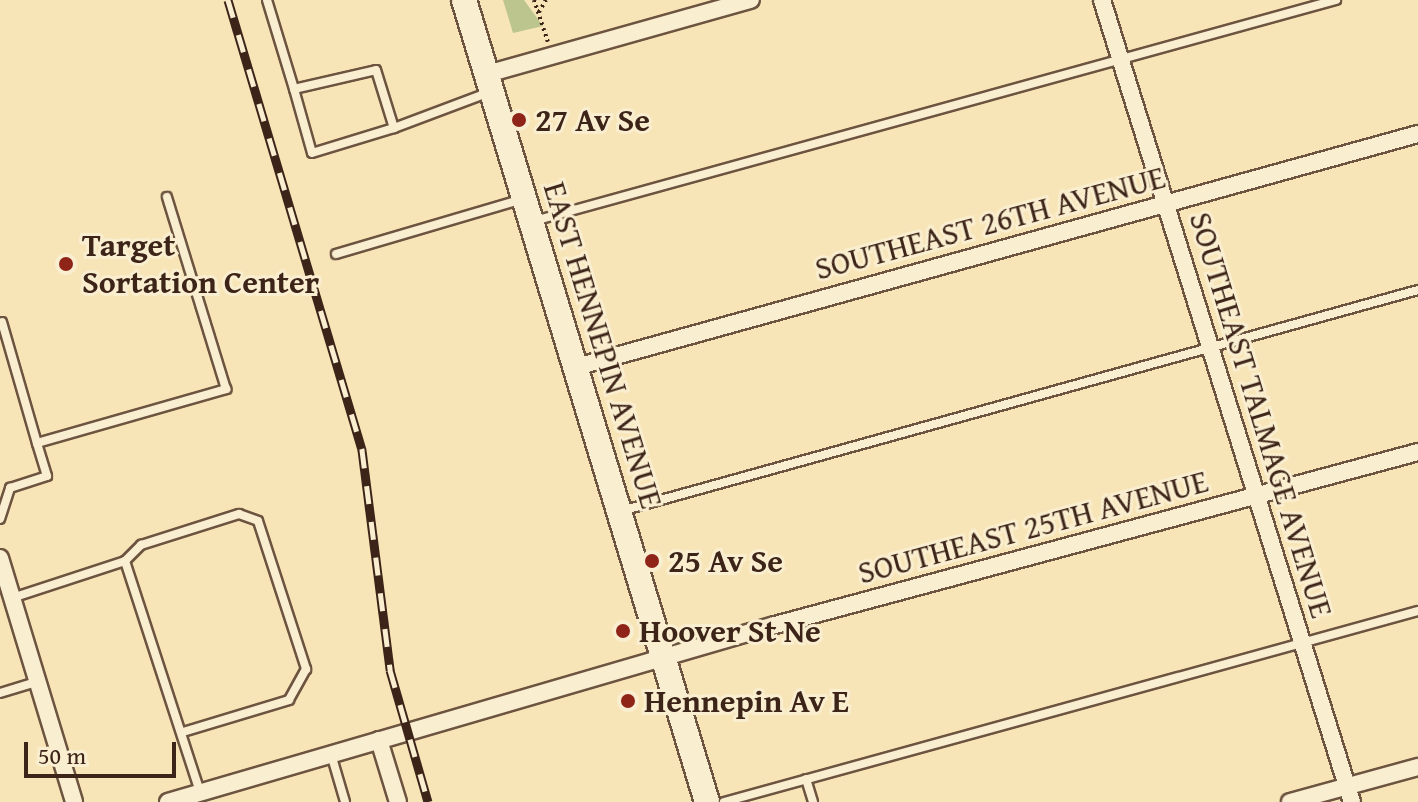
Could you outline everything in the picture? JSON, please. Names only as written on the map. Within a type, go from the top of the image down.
[{"type":"main road","name":"EAST HENNEPIN AVENUE","points":[[464,0],[707,802]]},
{"type":"street","points":[[489,83],[552,55],[751,0]]},
{"type":"street","name":"SOUTHEAST TALMAGE AVENUE","points":[[1102,0],[1349,794]]},
{"type":"street","name":"SOUTHEAST 26TH AVENUE","points":[[576,367],[1418,134]]},
{"type":"street","name":"SOUTHEAST 25TH AVENUE","points":[[168,802],[212,794],[331,754],[663,657],[1418,452]]},
{"type":"street","points":[[0,558],[3,582],[12,598],[74,802]]},
{"type":"street","points":[[379,740],[398,802]]},
{"type":"street","points":[[1290,802],[1349,794],[1418,767]]},
{"type":"lane","points":[[267,0],[312,153],[394,128],[489,83]]},
{"type":"lane","points":[[336,254],[528,210],[1336,0]]},
{"type":"lane","points":[[294,89],[376,70],[394,128]]},
{"type":"lane","points":[[37,443],[226,389],[167,197]]},
{"type":"lane","points":[[620,511],[1418,290]]},
{"type":"lane","points":[[0,519],[10,488],[47,476],[2,322]]},
{"type":"lane","points":[[12,598],[125,561],[141,545],[239,514],[258,521],[306,669],[289,700],[183,732]]},
{"type":"lane","points":[[125,561],[183,732],[212,794]]},
{"type":"lane","points":[[724,802],[1418,611]]},
{"type":"lane","points":[[0,693],[37,682]]},
{"type":"lane","points":[[331,754],[345,802]]},
{"type":"lane","points":[[806,779],[813,802]]},
{"type":"path","points":[[534,0],[552,55]]},
{"type":"path","points":[[539,12],[546,0]]},
{"type":"green space","points":[[503,0],[524,0],[543,26],[513,33]]},
{"type":"railway","points":[[228,0],[362,450],[390,670],[428,802]]},
{"type":"place","name":"27 Av Se","points":[[519,120]]},
{"type":"place","name":"Target Sortation Center","points":[[66,264]]},
{"type":"place","name":"25 Av Se","points":[[652,561]]},
{"type":"place","name":"Hoover St Ne","points":[[623,631]]},
{"type":"place","name":"Hennepin Av E","points":[[628,701]]}]
